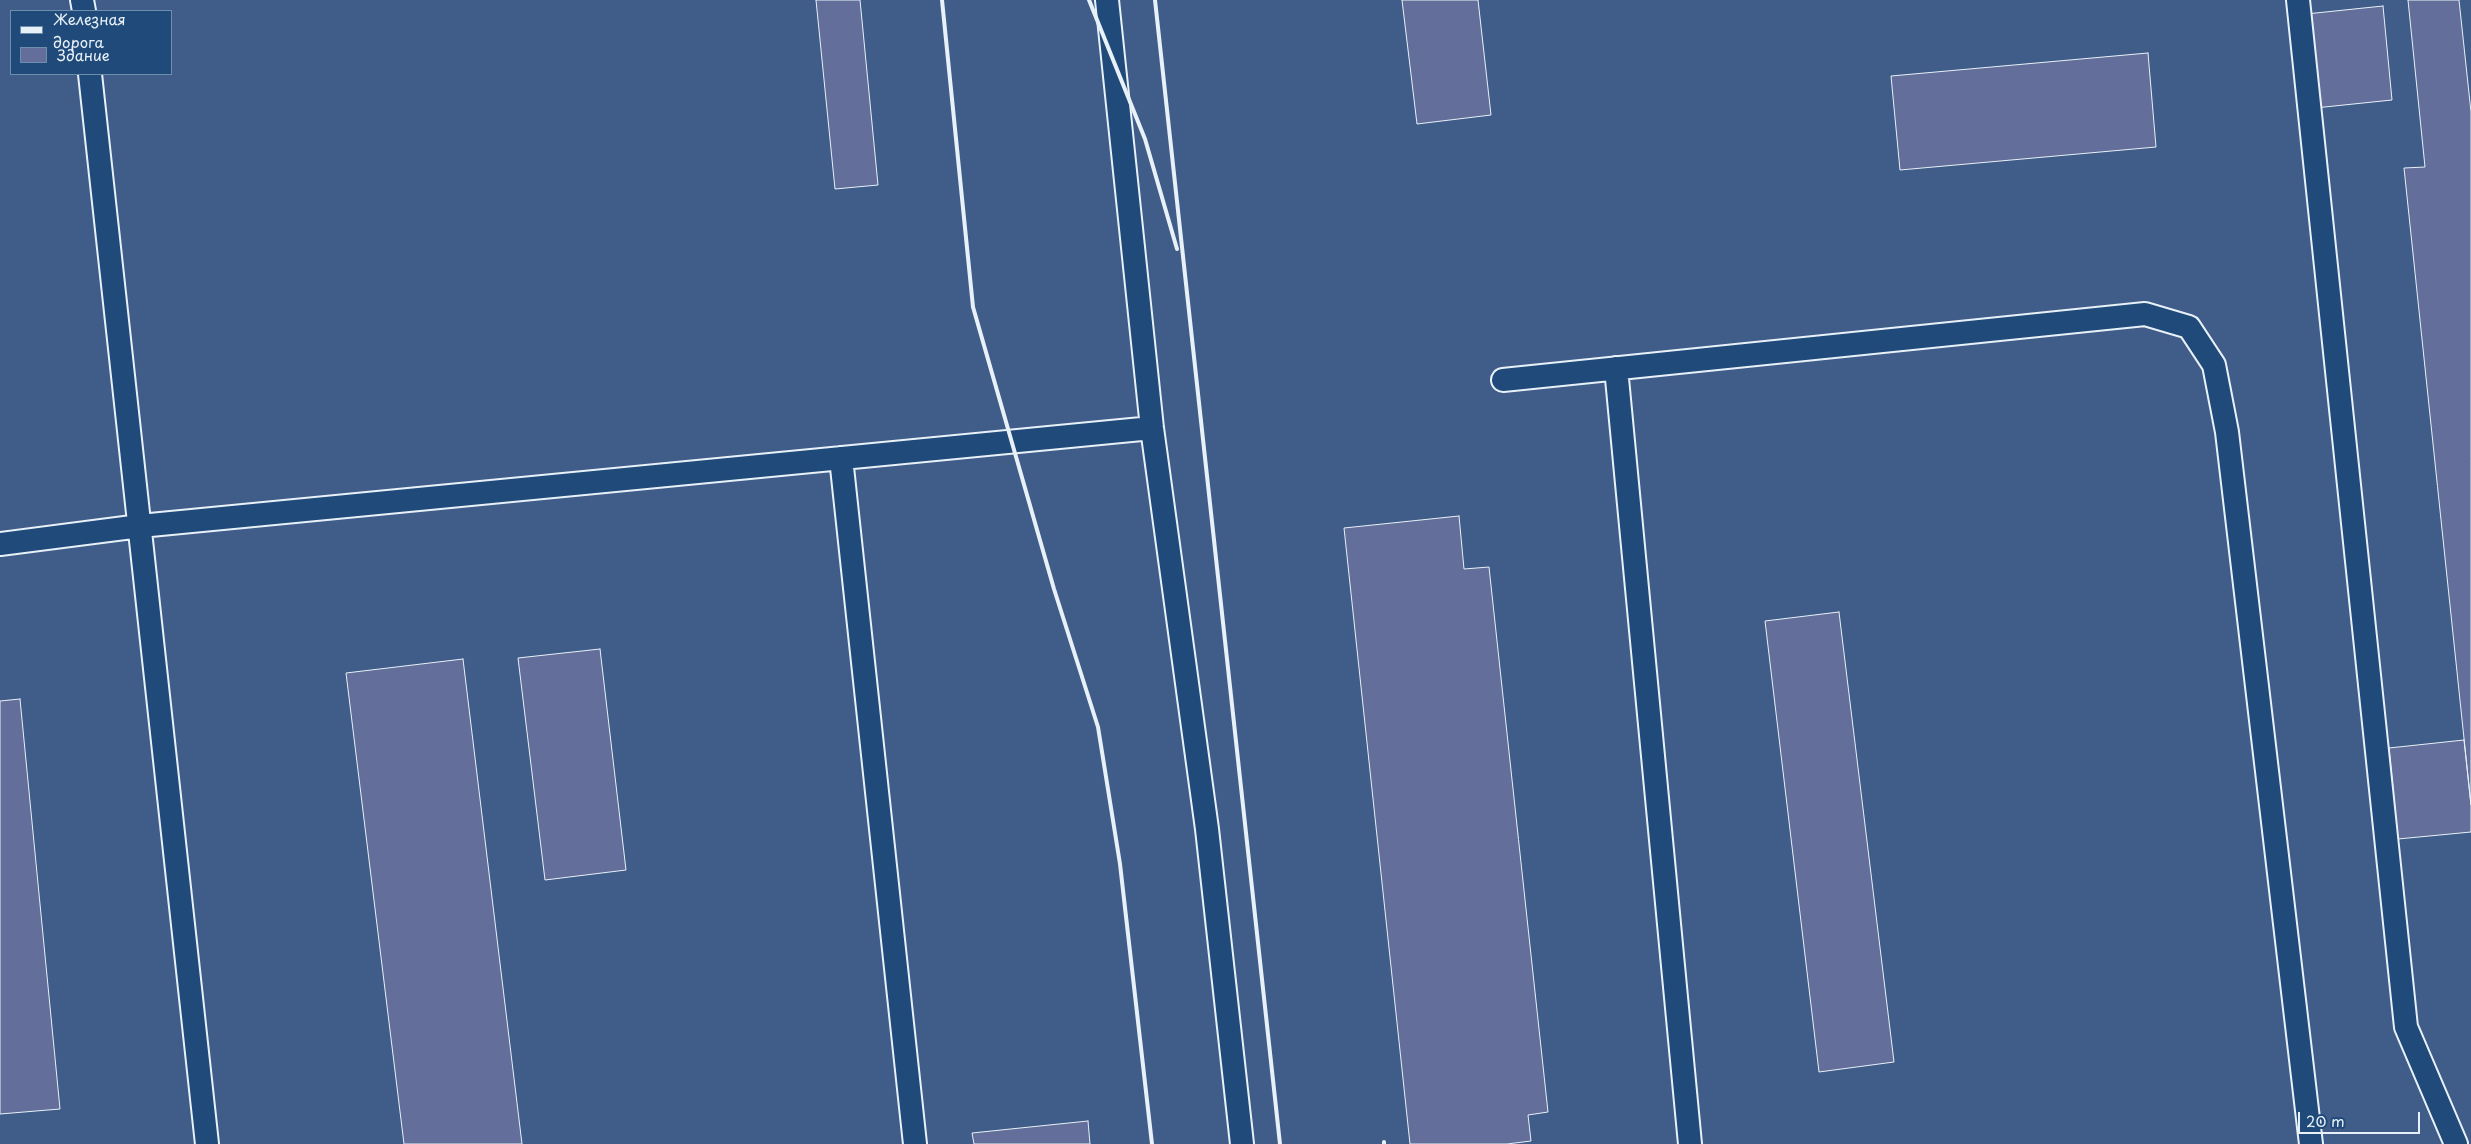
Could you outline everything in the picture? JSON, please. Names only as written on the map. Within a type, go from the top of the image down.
[{"type":"lane","points":[[1107,0],[1152,428],[1207,829],[1242,1144]]},
{"type":"lane","points":[[2298,0],[2406,1027],[2456,1144]]},
{"type":"lane","points":[[90,75],[207,1144]]},
{"type":"lane","points":[[1503,380],[2145,314],[2189,327],[2214,365],[2227,432],[2311,1144]]},
{"type":"lane","points":[[1616,368],[1690,1144]]},
{"type":"lane","points":[[0,544],[140,526],[1152,428]]},
{"type":"lane","points":[[841,458],[915,1144]]},
{"type":"shaded area","points":[[0,0],[2471,0],[2471,1144],[0,1144]]},
{"type":"building","points":[[816,0],[860,0],[878,185],[835,189]]},
{"type":"building","points":[[1402,0],[1478,0],[1491,115],[1417,124]]},
{"type":"building","points":[[2408,0],[2459,0],[2471,112],[2471,805],[2404,168],[2425,167]]},
{"type":"building","points":[[2383,6],[2392,100],[2315,108],[2306,14]]},
{"type":"building","points":[[2148,53],[2156,147],[1900,170],[1891,76]]},
{"type":"building","points":[[1459,516],[1464,569],[1489,567],[1548,1112],[1528,1115],[1531,1141],[1507,1144],[1410,1144],[1344,528]]},
{"type":"building","points":[[1839,612],[1894,1062],[1819,1072],[1765,621]]},
{"type":"building","points":[[600,649],[626,870],[545,880],[518,658]]},
{"type":"building","points":[[463,659],[522,1144],[404,1144],[346,673]]},
{"type":"building","points":[[20,699],[60,1109],[0,1114],[0,701]]},
{"type":"building","points":[[2464,740],[2471,805],[2471,832],[2398,839],[2389,748]]},
{"type":"building","points":[[1088,1121],[1090,1144],[974,1144],[972,1133]]},
{"type":"railway","points":[[942,0],[973,307],[1054,589],[1098,727],[1120,864],[1152,1144]]},
{"type":"railway","points":[[1089,0],[1145,139],[1177,249]]},
{"type":"railway","points":[[1155,0],[1280,1144]]}]
